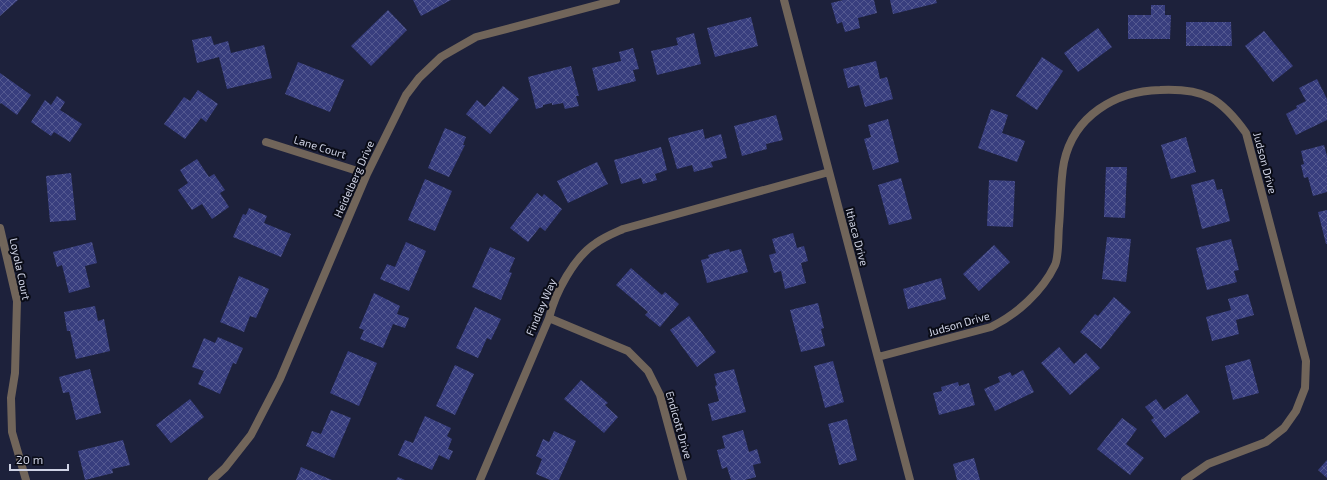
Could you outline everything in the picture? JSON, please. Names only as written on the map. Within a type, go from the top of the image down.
[{"type":"street","name":"Heidelberg Drive","points":[[212,480],[225,468],[251,435],[258,422],[280,379],[367,174],[406,94],[419,78],[441,57],[476,37],[616,0]]},
{"type":"street","name":"Ithaca Drive","points":[[784,0],[910,480]]},
{"type":"street","name":"Judson Drive","points":[[878,357],[991,328],[1007,319],[1035,295],[1056,264],[1064,162],[1073,136],[1090,115],[1114,99],[1149,90],[1183,89],[1208,96],[1230,111],[1246,133],[1306,361],[1305,388],[1296,411],[1284,428],[1266,442],[1208,464],[1185,480]]},
{"type":"street","name":"Lane Court","points":[[266,142],[367,174]]},
{"type":"street","name":"Findlay Way","points":[[480,480],[548,318],[554,300],[570,269],[595,243],[623,229],[829,172]]},
{"type":"street","name":"Loyola Court","points":[[0,228],[17,301],[15,372],[11,398],[12,432],[26,480]]},
{"type":"street","name":"Endicott Drive","points":[[548,318],[628,351],[648,371],[660,395],[683,480]]},
{"type":"building","points":[[0,0],[18,0],[0,16]]},
{"type":"building","points":[[413,0],[451,0],[421,16]]},
{"type":"building","points":[[843,0],[874,0],[877,13],[858,18],[860,28],[845,32],[842,22],[837,24],[831,3]]},
{"type":"building","points":[[890,0],[936,0],[937,3],[893,14]]},
{"type":"building","points":[[1151,5],[1165,5],[1165,15],[1171,15],[1170,39],[1128,39],[1128,15],[1151,15]]},
{"type":"building","points":[[388,10],[407,30],[371,66],[351,46]]},
{"type":"building","points":[[751,17],[758,46],[715,57],[707,28]]},
{"type":"building","points":[[1186,22],[1231,22],[1232,46],[1186,46]]},
{"type":"building","points":[[1098,28],[1112,47],[1078,72],[1064,53]]},
{"type":"building","points":[[1264,31],[1293,66],[1273,82],[1245,46]]},
{"type":"building","points":[[694,33],[701,64],[657,75],[651,51],[678,45],[676,38]]},
{"type":"building","points":[[211,36],[214,45],[228,41],[231,53],[264,45],[272,78],[227,89],[219,57],[197,63],[192,40]]},
{"type":"building","points":[[633,48],[639,69],[633,70],[636,81],[598,91],[592,68],[621,61],[619,52]]},
{"type":"building","points":[[1042,57],[1063,71],[1037,110],[1016,96]]},
{"type":"building","points":[[876,61],[880,79],[887,77],[893,99],[865,107],[859,85],[848,88],[843,69]]},
{"type":"building","points":[[298,62],[344,80],[330,112],[285,94]]},
{"type":"building","points":[[571,66],[579,96],[576,96],[579,106],[565,109],[563,103],[552,105],[552,103],[543,105],[543,107],[536,109],[528,77]]},
{"type":"building","points":[[0,73],[31,95],[17,115],[1,103],[0,104]]},
{"type":"building","points":[[1317,79],[1327,99],[1327,120],[1296,135],[1286,114],[1297,108],[1296,106],[1306,101],[1299,88]]},
{"type":"building","points":[[503,86],[519,99],[490,134],[466,114],[477,100],[485,107]]},
{"type":"building","points":[[198,90],[218,104],[206,122],[201,118],[185,139],[164,124],[184,97],[190,101]]},
{"type":"building","points":[[57,96],[65,102],[60,110],[82,124],[70,142],[54,132],[51,136],[31,122],[45,100],[51,105]]},
{"type":"building","points":[[991,109],[1008,115],[1002,133],[1025,141],[1017,162],[978,148]]},
{"type":"building","points":[[776,115],[783,140],[766,144],[767,149],[742,156],[734,126]]},
{"type":"building","points":[[888,119],[899,162],[873,170],[864,139],[871,137],[868,125]]},
{"type":"building","points":[[445,128],[466,137],[463,145],[465,145],[449,177],[428,168]]},
{"type":"building","points":[[703,129],[705,139],[721,134],[727,158],[711,162],[713,167],[694,172],[692,165],[677,169],[668,138]]},
{"type":"building","points":[[1186,137],[1196,172],[1171,179],[1161,145]]},
{"type":"building","points":[[1324,145],[1327,156],[1327,192],[1313,196],[1308,177],[1304,178],[1301,165],[1304,164],[1301,151]]},
{"type":"building","points":[[661,147],[667,170],[655,174],[657,180],[643,184],[641,178],[621,184],[614,160]]},
{"type":"building","points":[[197,159],[209,177],[214,174],[225,190],[220,193],[229,207],[212,219],[202,204],[192,210],[178,190],[188,183],[180,170]]},
{"type":"building","points":[[597,162],[608,184],[568,203],[557,181]]},
{"type":"building","points":[[1106,167],[1127,167],[1125,218],[1104,217]]},
{"type":"building","points":[[71,173],[76,220],[50,222],[46,176]]},
{"type":"building","points":[[901,178],[912,219],[889,225],[878,185]]},
{"type":"building","points":[[425,179],[452,191],[435,231],[408,220]]},
{"type":"building","points":[[1214,179],[1217,190],[1222,189],[1230,221],[1202,229],[1191,185]]},
{"type":"building","points":[[989,180],[1015,181],[1013,227],[987,226]]},
{"type":"building","points":[[537,193],[542,197],[544,194],[562,209],[545,231],[540,227],[528,242],[510,228]]},
{"type":"building","points":[[249,208],[267,216],[264,223],[291,234],[281,257],[233,237],[243,214],[246,215]]},
{"type":"building","points":[[1327,210],[1327,244],[1326,244],[1318,212]]},
{"type":"building","points":[[793,233],[797,248],[804,246],[808,261],[801,263],[806,283],[785,289],[781,271],[774,273],[769,255],[776,253],[772,239]]},
{"type":"building","points":[[1107,237],[1131,239],[1126,282],[1102,279]]},
{"type":"building","points":[[1231,239],[1239,270],[1234,271],[1237,282],[1207,290],[1196,248]]},
{"type":"building","points":[[92,242],[97,263],[85,266],[90,287],[69,293],[62,265],[57,267],[53,252]]},
{"type":"building","points":[[406,242],[426,251],[409,291],[380,279],[387,264],[395,267]]},
{"type":"building","points":[[994,245],[1010,262],[979,291],[963,274]]},
{"type":"building","points":[[490,247],[515,258],[509,272],[512,273],[501,300],[472,287]]},
{"type":"building","points":[[729,249],[730,252],[741,249],[748,272],[707,283],[701,260],[709,258],[708,255]]},
{"type":"building","points":[[631,268],[662,295],[665,292],[679,304],[660,327],[645,315],[648,312],[616,285]]},
{"type":"building","points":[[239,276],[269,289],[256,318],[250,316],[244,332],[220,322]]},
{"type":"building","points":[[941,278],[946,299],[908,309],[903,289]]},
{"type":"building","points":[[374,293],[400,306],[397,314],[409,318],[405,328],[393,324],[383,348],[360,339],[364,330],[359,328]]},
{"type":"building","points":[[1248,294],[1254,315],[1236,320],[1239,334],[1212,341],[1206,317],[1231,310],[1228,299]]},
{"type":"building","points":[[1114,297],[1131,312],[1101,349],[1080,332],[1095,314],[1098,316]]},
{"type":"building","points":[[818,303],[824,328],[821,329],[825,346],[801,352],[790,310]]},
{"type":"building","points":[[95,306],[98,321],[104,319],[110,351],[76,359],[70,331],[67,331],[64,312]]},
{"type":"building","points":[[475,307],[501,319],[491,340],[487,338],[478,358],[456,348]]},
{"type":"building","points":[[689,316],[716,352],[697,367],[670,330]]},
{"type":"building","points":[[218,337],[243,348],[236,364],[233,363],[220,394],[198,384],[204,371],[192,367],[204,338],[215,343]]},
{"type":"building","points":[[1059,347],[1074,364],[1086,353],[1100,368],[1070,395],[1041,363]]},
{"type":"building","points":[[348,351],[377,363],[359,406],[330,393]]},
{"type":"building","points":[[1250,359],[1259,393],[1233,400],[1225,366]]},
{"type":"building","points":[[833,361],[844,402],[825,408],[814,366]]},
{"type":"building","points":[[455,365],[474,374],[455,415],[436,406]]},
{"type":"building","points":[[90,369],[101,413],[76,420],[69,392],[63,393],[59,377]]},
{"type":"building","points":[[734,369],[746,412],[712,421],[708,404],[719,401],[715,386],[717,385],[714,374]]},
{"type":"building","points":[[1023,370],[1034,392],[995,411],[984,389],[1000,382],[998,377],[1010,372],[1012,376]]},
{"type":"building","points":[[581,380],[608,403],[605,405],[618,417],[604,433],[564,399]]},
{"type":"building","points":[[958,382],[959,386],[969,383],[975,405],[939,415],[933,393],[942,391],[941,387]]},
{"type":"building","points":[[1187,394],[1200,412],[1165,438],[1151,420],[1154,418],[1145,407],[1156,399],[1164,410]]},
{"type":"building","points":[[190,399],[204,417],[171,443],[156,425]]},
{"type":"building","points":[[331,410],[351,418],[334,458],[306,446],[312,431],[321,434]]},
{"type":"building","points":[[425,416],[451,428],[447,436],[452,439],[448,449],[453,451],[449,460],[439,455],[432,470],[398,455],[405,440],[413,443]]},
{"type":"building","points":[[1122,418],[1137,429],[1126,444],[1144,458],[1130,475],[1097,449]]},
{"type":"building","points":[[847,419],[857,460],[839,465],[828,424]]},
{"type":"building","points":[[743,430],[749,452],[757,449],[761,463],[753,465],[756,477],[745,480],[731,480],[727,467],[722,469],[717,450],[725,448],[722,436]]},
{"type":"building","points":[[554,431],[576,441],[559,480],[550,480],[536,474],[542,459],[536,456],[543,439],[549,442]]},
{"type":"building","points":[[123,440],[130,465],[112,469],[113,473],[85,480],[78,451]]},
{"type":"building","points":[[974,458],[980,480],[957,480],[953,464]]},
{"type":"building","points":[[1327,460],[1327,478],[1318,470]]},
{"type":"building","points":[[301,467],[332,480],[296,480]]},
{"type":"building","points":[[398,477],[405,480],[396,480]]}]
